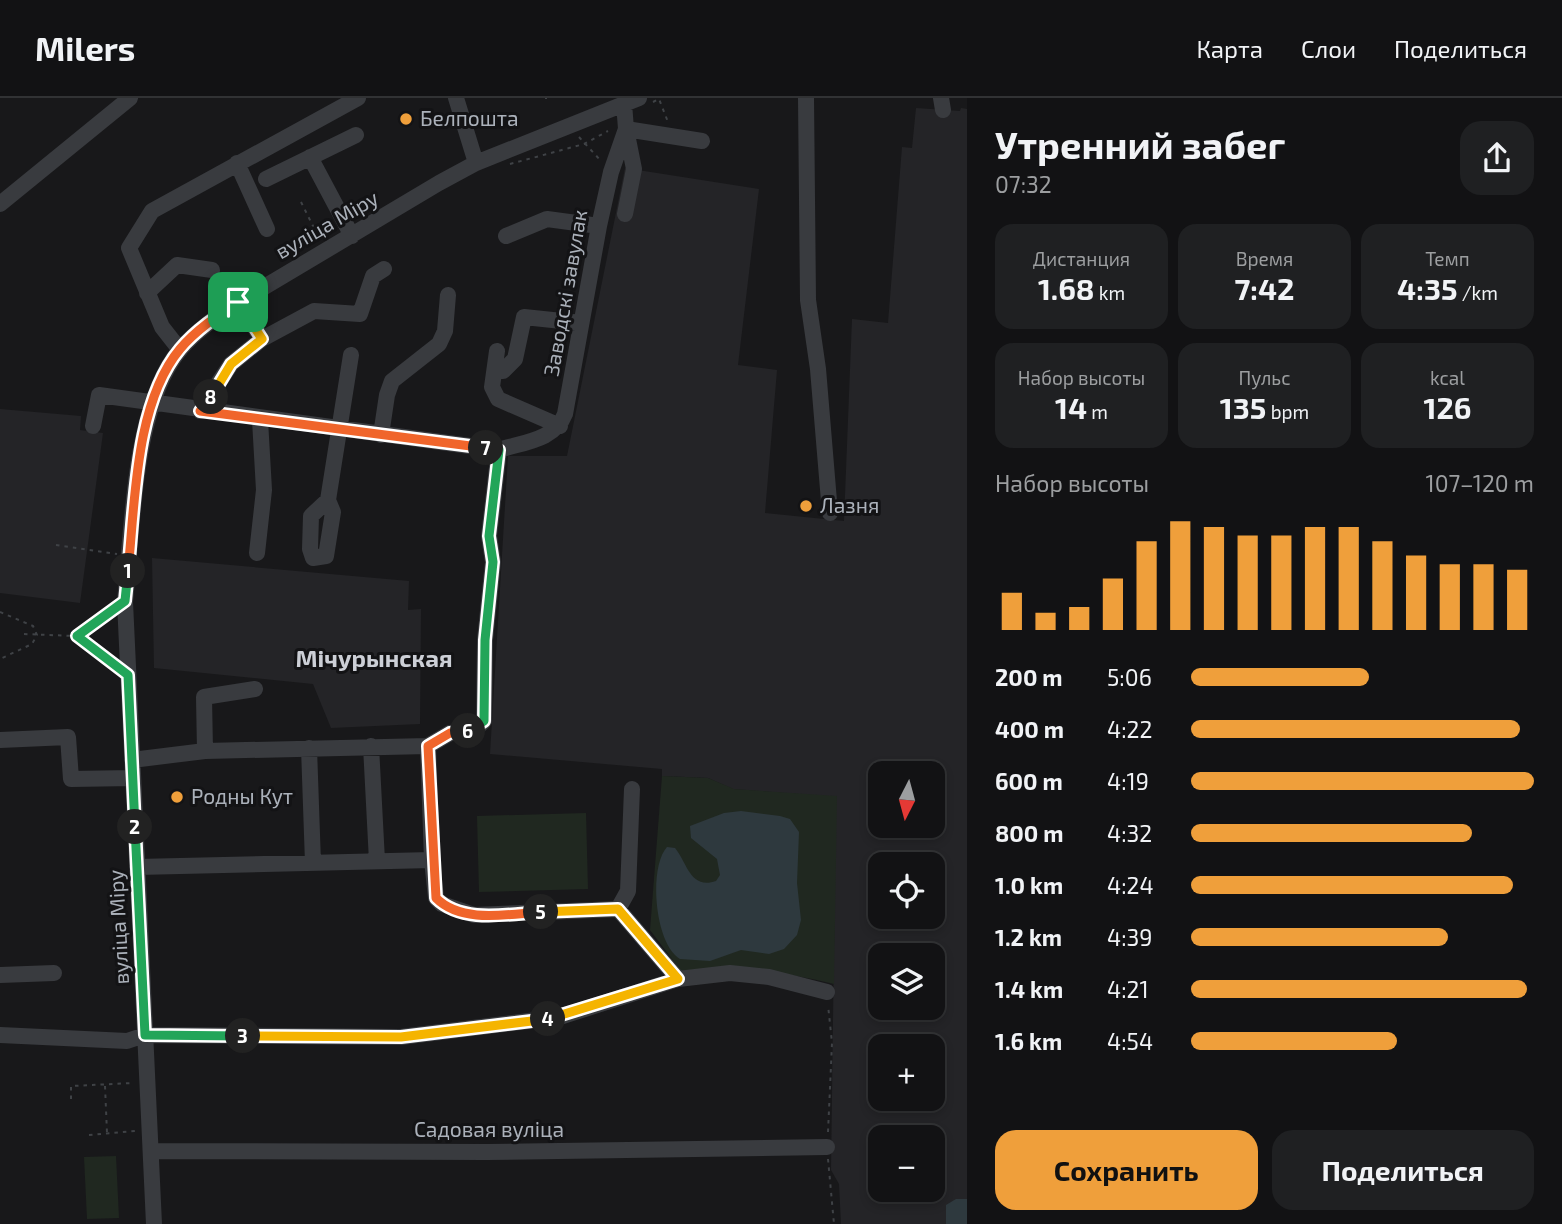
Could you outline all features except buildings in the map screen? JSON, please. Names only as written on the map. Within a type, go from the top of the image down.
[{"type":"street","points":[[0,204],[130,98]]},
{"type":"street","points":[[456,98],[476,163]]},
{"type":"street","points":[[806,98],[808,300],[818,369],[830,513]]},
{"type":"street","points":[[180,350],[162,327],[129,248],[152,211],[353,99]]},
{"type":"street","name":"вуліца Міру","points":[[154,1224],[125,601],[134,509],[152,404],[163,376],[180,350],[206,325],[238,302],[476,163],[632,101]]},
{"type":"street","name":"Заводскі завулак","points":[[560,426],[599,226],[611,172],[626,129],[632,101]]},
{"type":"street","points":[[625,214],[635,169],[626,129],[702,141]]},
{"type":"street","points":[[266,179],[356,135]]},
{"type":"street","points":[[310,157],[352,236]]},
{"type":"street","points":[[237,163],[267,229]]},
{"type":"street","points":[[506,236],[547,219],[599,226]]},
{"type":"street","points":[[147,293],[177,265],[212,270]]},
{"type":"street","points":[[200,411],[231,364],[262,339],[314,311],[360,314],[373,276],[384,269]]},
{"type":"street","points":[[381,435],[387,394],[392,382],[439,344],[445,331],[448,295]]},
{"type":"street","points":[[238,302],[262,339]]},
{"type":"street","points":[[503,371],[515,359],[524,317],[581,323]]},
{"type":"street","points":[[93,426],[99,395],[499,450],[551,433],[560,426],[498,399],[492,387],[497,351]]},
{"type":"street","points":[[328,500],[351,355]]},
{"type":"street","points":[[257,553],[264,491],[260,419]]},
{"type":"street","points":[[132,760],[205,751],[428,746],[450,733],[473,731],[484,721],[485,640],[493,562],[489,536],[499,450]]},
{"type":"street","points":[[205,751],[204,697],[255,689]]},
{"type":"street","points":[[0,740],[68,737],[71,779],[133,778]]},
{"type":"street","points":[[371,746],[377,861]]},
{"type":"street","points":[[428,746],[436,898],[464,914],[618,909]]},
{"type":"street","points":[[309,748],[313,863]]},
{"type":"street","points":[[618,909],[628,891],[632,789]]},
{"type":"street","points":[[137,867],[432,860]]},
{"type":"street","points":[[618,909],[678,979]]},
{"type":"street","points":[[0,1035],[127,1041],[145,1035],[401,1037],[560,1017],[678,979],[730,973],[769,977],[827,992]]},
{"type":"street","points":[[0,975],[54,974]]},
{"type":"street","name":"Садовая вуліца","points":[[151,1151],[486,1152],[827,1147]]},
{"type":"path","points":[[659,99],[674,136]]},
{"type":"path","points":[[573,130],[611,172]]},
{"type":"path","points":[[509,165],[584,144],[608,131]]},
{"type":"path","points":[[302,202],[325,252]]},
{"type":"path","points":[[56,545],[125,555]]},
{"type":"path","points":[[77,636],[125,601]]},
{"type":"path","points":[[0,612],[33,626],[37,635]]},
{"type":"path","points":[[24,634],[77,636],[128,675]]},
{"type":"path","points":[[0,659],[32,644],[37,635]]},
{"type":"path","points":[[827,992],[832,1044],[827,1147],[834,1224]]},
{"type":"path","points":[[71,1099],[71,1086],[148,1083]]},
{"type":"path","points":[[105,1085],[107,1133]]},
{"type":"path","points":[[89,1135],[150,1130]]},
{"type":"shaded area","points":[[916,108],[960,111],[961,108],[967,109],[967,1224],[841,1224],[839,1184],[831,1170],[836,797],[733,789],[708,778],[662,776],[662,769],[490,754],[508,456],[567,456],[625,168],[759,189],[738,365],[777,370],[765,513],[844,521],[852,319],[888,323],[902,147],[912,148]]},
{"type":"shaded area","points":[[0,409],[81,416],[80,430],[103,433],[80,603],[0,593]]},
{"type":"shaded area","points":[[152,558],[409,581],[408,610],[421,609],[420,724],[331,728],[313,684],[154,668]]},
{"type":"shaded area","points":[[662,776],[708,778],[734,789],[837,796],[834,984],[758,970],[720,968],[681,971],[650,930]]},
{"type":"shaded area","points":[[741,811],[790,819],[799,832],[797,883],[801,920],[797,935],[784,949],[769,954],[741,950],[710,961],[680,959],[671,951],[660,923],[656,888],[661,857],[667,847],[675,848],[695,878],[707,883],[716,881],[720,875],[717,859],[691,838],[690,826],[724,813]]},
{"type":"shaded area","points":[[586,813],[588,889],[479,892],[477,816]]},
{"type":"shaded area","points":[[116,1156],[119,1218],[87,1219],[84,1157]]},
{"type":"shaded area","points":[[956,1199],[967,1199],[967,1224],[946,1224],[946,1205]]},
{"type":"place","name":"Белпошта","points":[[406,119]]},
{"type":"place","name":"Лазня","points":[[806,506]]},
{"type":"place","name":"Родны Кут","points":[[177,797]]},
{"type":"district","name":"Мічурынская","points":[[374,659]]},
{"type":"route","points":[[238,302],[262,339],[231,364],[200,411],[499,450],[489,536],[493,548],[493,562],[485,640],[484,721],[473,731],[450,733],[428,746],[436,898],[442,904],[464,914],[474,915],[618,909],[678,979],[560,1017],[401,1037],[145,1035],[128,675],[77,636],[125,601],[134,509],[148,420],[163,376],[192,336],[238,302]]}]
